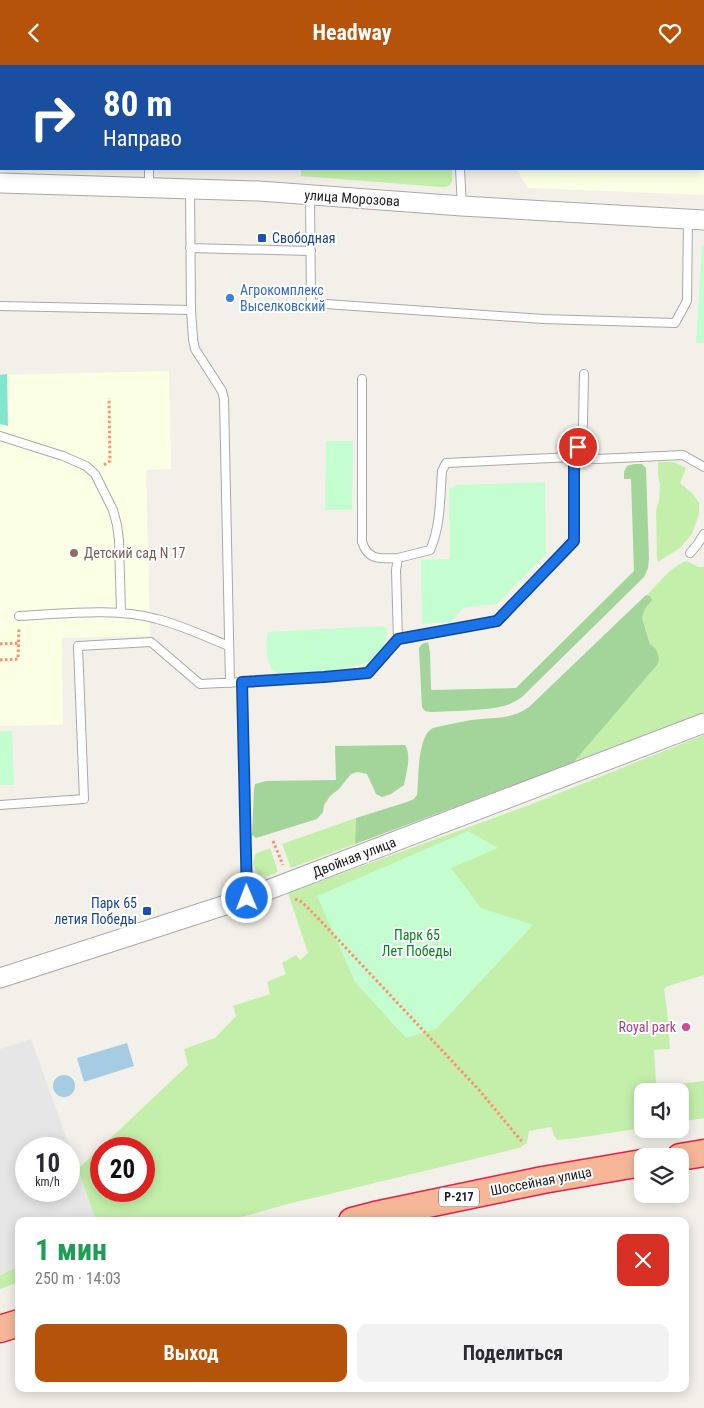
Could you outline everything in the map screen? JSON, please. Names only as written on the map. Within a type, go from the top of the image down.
[{"type":"highway","points":[[689,1156],[704,1153]]},
{"type":"highway","name":"Шоссейная улица","points":[[367,1217],[543,1180],[634,1164]]},
{"type":"highway","points":[[0,1329],[15,1324]]},
{"type":"street","name":"улица Морозова","points":[[0,183],[259,191],[462,206],[696,219]]},
{"type":"street","name":"Двойная улица","points":[[0,978],[247,898],[704,723]]},
{"type":"lane","points":[[149,170],[149,188]]},
{"type":"lane","points":[[460,170],[462,206]]},
{"type":"lane","points":[[190,189],[193,339],[195,349],[222,391],[224,399],[230,683]]},
{"type":"lane","points":[[310,195],[311,303],[543,319],[675,323],[687,301],[696,219]]},
{"type":"lane","points":[[190,248],[310,251]]},
{"type":"lane","points":[[0,306],[191,310]]},
{"type":"lane","points":[[0,805],[84,799],[78,646],[151,642],[200,684],[230,683],[368,673],[398,639],[497,621],[574,541],[574,457],[583,424],[584,374]]},
{"type":"lane","points":[[362,379],[362,542],[370,556],[377,558],[398,558],[430,549],[437,527],[442,471],[446,463],[574,457],[597,459],[684,455],[704,467]]},
{"type":"lane","points":[[0,436],[86,466],[95,474],[113,509],[119,540],[121,613]]},
{"type":"lane","points":[[690,553],[704,534]]},
{"type":"lane","points":[[398,558],[396,570],[398,639]]},
{"type":"lane","points":[[19,616],[121,613],[158,619],[229,646]]},
{"type":"lane","points":[[242,682],[247,898]]},
{"type":"path","points":[[93,472],[110,461],[109,398]]},
{"type":"path","points":[[0,660],[18,659],[19,616]]},
{"type":"path","points":[[0,644],[18,643]]},
{"type":"path","points":[[273,841],[295,899],[302,902],[318,917],[479,1090],[523,1143]]},
{"type":"shaded area","points":[[517,170],[704,170],[704,195],[528,188]]},
{"type":"shaded area","name":"Детский сад N 17","points":[[169,371],[171,469],[146,470],[150,636],[62,638],[63,725],[0,726],[0,375]]},
{"type":"shaded area","points":[[31,1039],[66,1137],[15,1137],[15,1202],[80,1202],[80,1176],[95,1217],[15,1217],[15,1268],[0,1275],[0,1049]]},
{"type":"green space","points":[[301,170],[452,170],[452,181],[446,187],[301,176]]},
{"type":"green space","points":[[702,245],[704,245],[704,343],[696,343]]},
{"type":"green space","points":[[7,374],[8,426],[0,424],[0,375]]},
{"type":"green space","points":[[326,441],[353,441],[352,510],[325,510]]},
{"type":"green space","points":[[658,462],[674,462],[686,468],[680,483],[693,494],[699,503],[699,514],[692,534],[680,548],[658,562],[656,511],[660,485]]},
{"type":"green space","points":[[642,464],[646,468],[649,559],[644,577],[518,700],[504,706],[486,709],[425,711],[422,707],[419,648],[422,644],[428,642],[431,690],[516,688],[634,571],[631,479],[624,479],[624,472],[627,466]]},
{"type":"green space","points":[[545,482],[546,554],[497,604],[463,608],[451,622],[422,624],[421,560],[450,559],[449,489],[457,485]]},
{"type":"green space","points":[[687,561],[698,567],[704,567],[704,712],[572,764],[657,665],[642,618],[645,609],[652,600],[647,595],[671,570]]},
{"type":"green space","points":[[646,595],[650,596],[652,600],[645,609],[642,618],[650,644],[656,649],[659,659],[657,665],[572,764],[355,844],[356,818],[407,802],[414,799],[417,795],[421,748],[428,732],[433,728],[472,720],[509,716],[529,707]]},
{"type":"green space","points":[[381,626],[387,628],[383,647],[377,655],[365,663],[327,671],[278,673],[273,671],[269,662],[266,647],[268,632]]},
{"type":"green space","points":[[0,731],[12,731],[14,785],[0,785]]},
{"type":"green space","points":[[704,735],[704,975],[668,986],[664,989],[670,1049],[654,1050],[657,1083],[634,1083],[634,1129],[557,1140],[551,1127],[529,1131],[527,1143],[519,1148],[241,1217],[95,1217],[80,1175],[80,1167],[90,1158],[90,1202],[155,1202],[155,1137],[112,1137],[188,1065],[184,1049],[215,1038],[236,1016],[233,1006],[270,994],[267,982],[286,974],[282,963],[296,955],[300,960],[308,953],[288,893],[532,804]]},
{"type":"green space","points":[[405,745],[408,759],[404,785],[391,794],[382,797],[376,794],[367,774],[358,772],[351,774],[339,789],[330,796],[324,805],[323,812],[317,819],[256,838],[252,835],[255,784],[266,781],[336,780],[335,746]]},
{"type":"green space","points":[[356,818],[355,844],[291,868],[282,844]]},
{"type":"green space","name":"Парк 65 Лет Победы","points":[[468,831],[498,848],[451,868],[481,908],[533,925],[436,1029],[406,1038],[355,982],[317,896]]},
{"type":"green space","points":[[270,848],[278,872],[268,876],[258,874],[253,864],[255,854]]},
{"type":"green space","points":[[704,1081],[704,1118],[689,1120],[689,1083],[687,1083]]},
{"type":"green space","points":[[15,1268],[15,1283],[0,1289],[0,1275]]},
{"type":"water","points":[[127,1043],[134,1066],[84,1082],[77,1058]]},
{"type":"water","points":[[64,1075],[74,1082],[75,1086],[68,1096],[64,1097],[54,1090],[53,1086],[60,1076]]},
{"type":"place","name":"Свободная","points":[[262,238]]},
{"type":"place","name":"Агрокомплекс Выселковский","points":[[230,298]]},
{"type":"place","name":"Детский сад N 17","points":[[74,553]]},
{"type":"place","name":"Парк 65 летия Победы","points":[[147,911]]},
{"type":"place","name":"Royal park","points":[[686,1027]]},
{"type":"route","points":[[247,898],[242,682],[368,673],[398,639],[497,621],[574,541],[574,457],[578,447]]}]
